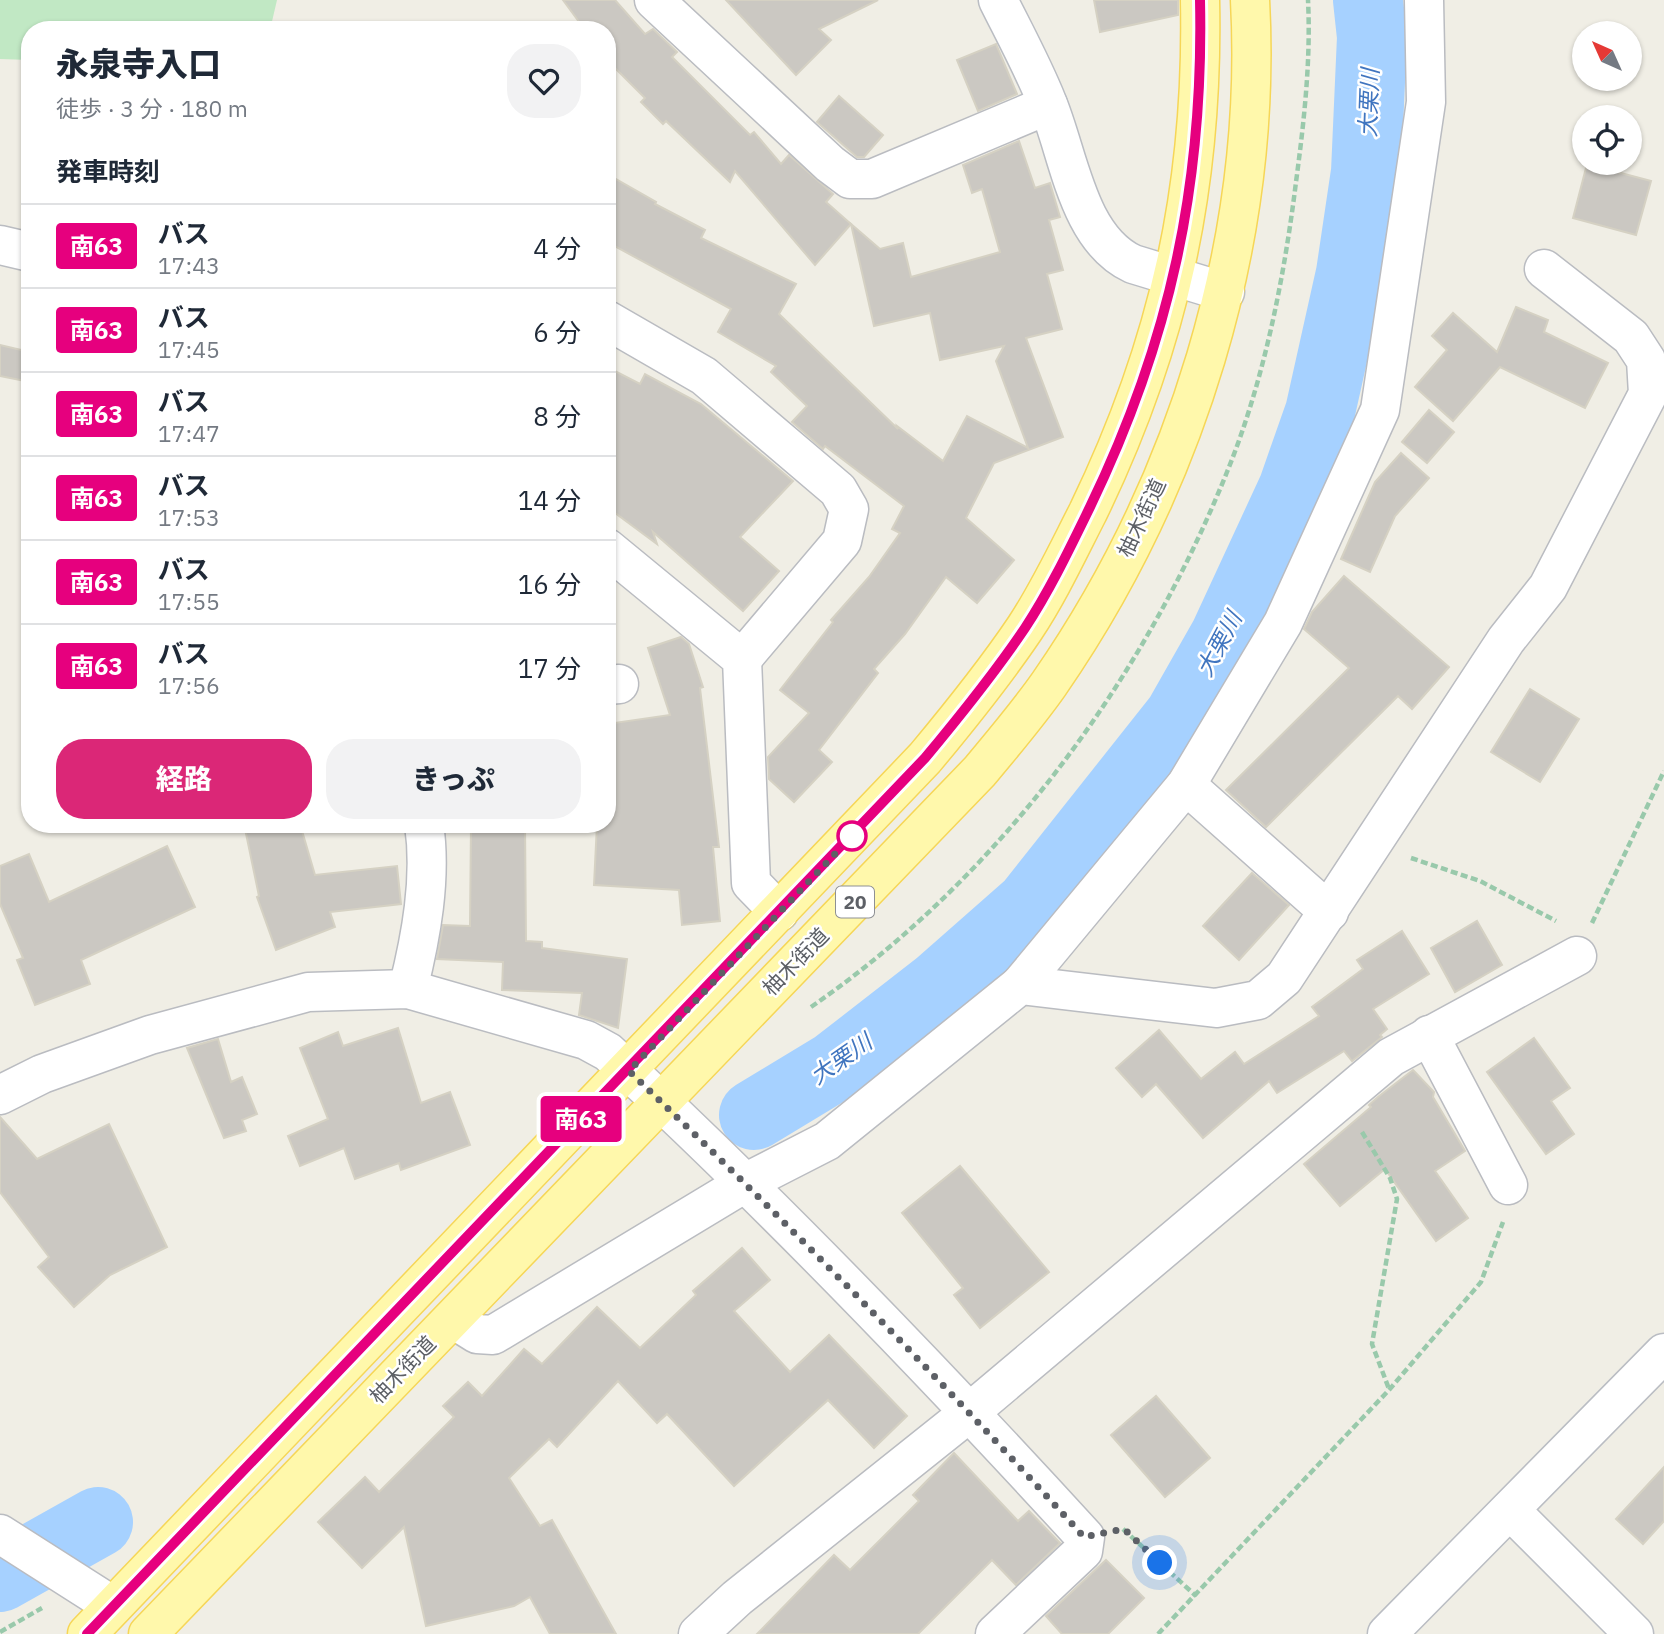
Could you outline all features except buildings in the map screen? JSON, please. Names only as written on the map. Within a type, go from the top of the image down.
[{"type":"main road","name":"20","points":[[87,1634],[629,1071],[925,758],[979,692],[1027,626],[1066,555],[1139,397],[1174,278],[1196,137],[1201,51],[1200,0]]},
{"type":"main road","name":"柚木街道","points":[[156,1632],[660,1101],[980,771],[1049,684],[1108,589],[1153,499],[1188,412],[1225,292],[1244,181],[1250,113],[1250,0]]},
{"type":"street","points":[[654,0],[830,164],[850,179],[872,179],[1048,104]]},
{"type":"street","points":[[998,0],[1048,104],[1087,216],[1098,236],[1118,257],[1174,278],[1225,292]]},
{"type":"street","points":[[453,1319],[477,1334],[493,1335],[741,1179],[827,1141],[1020,985],[1186,785],[1283,622],[1380,410],[1426,102],[1424,0]]},
{"type":"street","points":[[0,245],[21,250]]},
{"type":"street","points":[[1020,985],[1216,1009],[1258,1000],[1284,978],[1374,845],[1506,640],[1548,587],[1648,394],[1646,360],[1631,337],[1544,269]]},
{"type":"street","points":[[616,325],[704,376],[838,490],[849,509],[842,541],[742,659],[751,883],[779,912]]},
{"type":"street","points":[[616,555],[742,659]]},
{"type":"street","points":[[1186,785],[1329,912]]},
{"type":"street","points":[[408,989],[419,943],[427,845],[425,833]]},
{"type":"street","points":[[698,1634],[737,1598],[970,1412],[1391,1057],[1582,946]]},
{"type":"street","points":[[0,1095],[42,1074],[150,1035],[308,992],[408,989],[586,1040],[608,1052],[741,1179],[970,1412],[1084,1537],[1083,1551],[995,1634]]},
{"type":"street","points":[[1429,1034],[1508,1185]]},
{"type":"street","points":[[1387,1634],[1664,1353]]},
{"type":"street","points":[[1510,1510],[1634,1634]]},
{"type":"street","points":[[0,1534],[55,1594],[113,1606],[156,1632]]},
{"type":"path","points":[[1374,845],[1480,881],[1582,946],[1664,771]]},
{"type":"path","points":[[1342,1099],[1390,1178],[1397,1199],[1372,1344],[1389,1390]]},
{"type":"path","points":[[1158,1634],[1389,1390],[1481,1282],[1507,1211],[1508,1185]]},
{"type":"path","points":[[1084,1537],[1124,1529],[1196,1596]]},
{"type":"path","points":[[0,1632],[55,1594]]},
{"type":"green space","points":[[0,0],[277,0],[272,21],[21,21],[21,60],[0,59]]},
{"type":"waterway","name":"大栗川","points":[[754,1115],[835,1066],[938,986],[1030,905],[1179,717],[1225,636],[1293,489],[1320,412],[1351,273],[1366,172],[1372,37],[1368,0]]},
{"type":"waterway","name":"大栗川","points":[[0,1577],[98,1522]]},
{"type":"bus line","name":"南63","points":[[87,1634],[925,758],[979,692],[1027,626],[1105,476],[1150,366],[1174,278],[1196,137],[1201,51],[1200,0]]},
{"type":"route","points":[[852,836],[629,1071],[745,1183],[970,1412],[1084,1537],[1124,1529],[1160,1563]]}]
